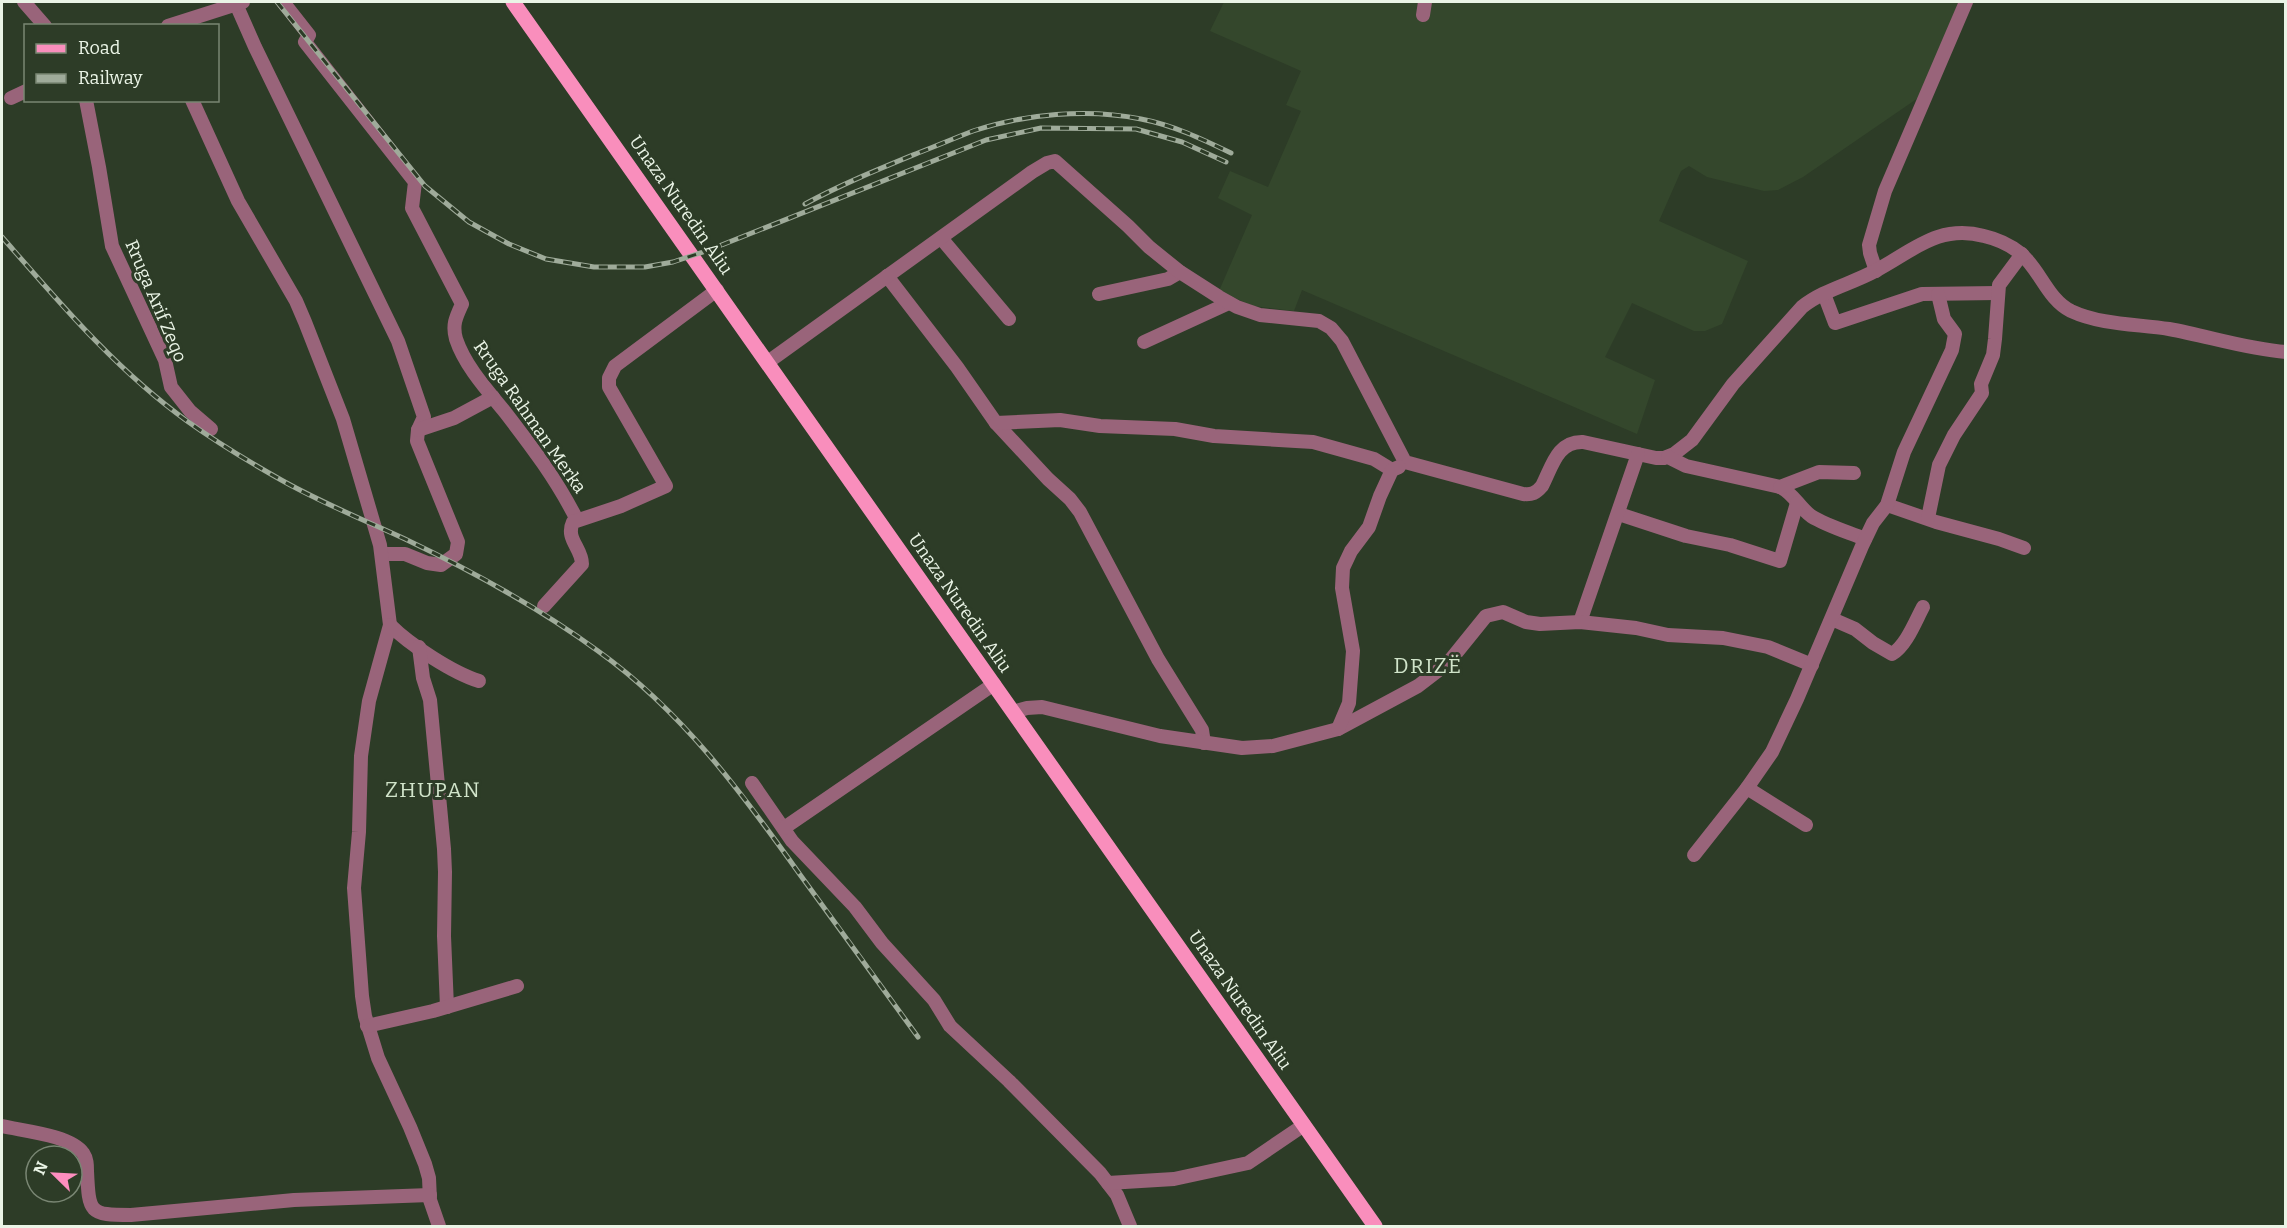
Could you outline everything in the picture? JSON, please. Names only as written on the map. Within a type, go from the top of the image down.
[{"type":"main road","name":"Unaza Nuredin Aliu","points":[[513,2],[1376,1227]]},
{"type":"street","points":[[24,2],[43,24]]},
{"type":"street","name":"Rruga Rahman Merka","points":[[283,2],[309,35],[305,42],[415,183],[412,208],[462,304],[454,320],[456,338],[462,353],[542,461],[563,492],[577,520]]},
{"type":"street","points":[[1876,271],[1869,245],[1885,191],[1966,2]]},
{"type":"street","points":[[174,24],[241,3],[255,48],[398,341],[423,425],[417,441],[456,535],[458,549],[441,565],[428,563],[405,554],[381,550]]},
{"type":"street","points":[[11,98],[24,92]]},
{"type":"street","name":"Rruga Arif Zeqo","points":[[86,102],[112,246],[165,360],[171,387],[190,411],[211,429]]},
{"type":"street","points":[[193,102],[238,201],[296,301],[305,322],[343,419],[381,550],[390,625],[366,721],[361,756],[359,832],[354,888],[362,996],[367,1026],[378,1058],[410,1127],[429,1178],[430,1195],[439,1227]]},
{"type":"street","points":[[768,362],[1032,172],[1055,161],[1149,247],[1180,272],[1229,303],[1268,316],[1319,321],[1331,328],[1342,341],[1405,462],[1529,495],[1534,494],[1542,486],[1557,455],[1572,442],[1583,442],[1656,458],[1668,456],[1680,450],[1692,440],[1733,384],[1807,302],[1876,271],[1924,243],[1950,232],[1972,233],[2007,244],[2022,254],[2059,303],[2080,315],[2169,329],[2286,352]]},
{"type":"street","points":[[941,238],[1009,319]]},
{"type":"street","points":[[1928,518],[1939,465],[1954,435],[1982,393],[1981,384],[1994,347],[1997,293],[2003,279],[2022,254]]},
{"type":"street","points":[[1099,294],[1168,279],[1180,272]]},
{"type":"street","points":[[887,276],[957,367],[982,406],[1080,512],[1158,659],[1202,730],[1204,743]]},
{"type":"street","points":[[544,606],[582,564],[570,531],[573,522],[600,515],[666,486],[609,387],[609,378],[615,366],[717,290]]},
{"type":"street","points":[[1824,294],[1835,322],[1922,294],[1997,293]]},
{"type":"street","points":[[1694,855],[1747,788],[1772,752],[1812,665],[1865,539],[1873,523],[1887,505],[1904,452],[1955,340],[1955,334],[1941,311],[1938,294]]},
{"type":"street","points":[[1144,342],[1229,303]]},
{"type":"street","points":[[423,425],[454,418],[493,397]]},
{"type":"street","points":[[996,423],[1060,420],[1100,426],[1174,429],[1214,436],[1313,442],[1374,459],[1392,470],[1399,468],[1405,462]]},
{"type":"street","points":[[1580,622],[1638,454]]},
{"type":"street","points":[[1668,456],[1686,466],[1780,487],[1787,490],[1797,503],[1813,517],[1865,539]]},
{"type":"street","points":[[1338,729],[1349,703],[1353,651],[1344,608],[1343,568],[1351,551],[1370,527],[1380,496],[1392,470]]},
{"type":"street","points":[[1780,487],[1819,472],[1854,473]]},
{"type":"street","points":[[1619,514],[1686,536],[1730,545],[1780,561],[1797,503]]},
{"type":"street","points":[[1887,505],[2024,548]]},
{"type":"street","points":[[1832,619],[1855,629],[1892,654],[1909,634],[1923,607]]},
{"type":"street","points":[[1013,712],[1042,707],[1124,729],[1204,743],[1257,749],[1338,729],[1433,677],[1449,663],[1486,616],[1503,612],[1533,623],[1580,622],[1636,628],[1668,635],[1723,638],[1768,647],[1812,665]]},
{"type":"street","points":[[390,625],[404,638],[458,674],[479,681]]},
{"type":"street","points":[[418,647],[423,678],[430,700],[445,860],[444,936],[447,1007]]},
{"type":"street","points":[[784,828],[994,684]]},
{"type":"street","points":[[752,783],[802,853],[855,907],[882,943],[934,1000],[950,1026],[1060,1131],[1073,1148],[1108,1183],[1117,1195],[1130,1227]]},
{"type":"street","points":[[1747,788],[1806,825]]},
{"type":"street","points":[[367,1026],[447,1007],[517,986]]},
{"type":"street","points":[[1108,1183],[1174,1179],[1248,1163],[1304,1125]]},
{"type":"street","points":[[2,1126],[58,1138],[77,1147],[87,1161],[90,1201],[98,1213],[105,1215],[162,1213],[294,1200],[430,1195]]},
{"type":"shaded area","points":[[1224,2],[1959,2],[1918,98],[1803,177],[1778,190],[1764,191],[1707,177],[1689,166],[1681,171],[1659,221],[1748,261],[1722,324],[1705,331],[1694,331],[1632,303],[1605,357],[1655,380],[1637,434],[1302,290],[1294,311],[1253,306],[1219,291],[1252,215],[1218,198],[1230,171],[1268,187],[1301,111],[1286,105],[1301,71],[1210,31]]},
{"type":"railway","points":[[277,2],[425,186],[469,222],[509,244],[546,259],[594,267],[645,267],[673,262],[709,250],[986,140],[1041,128],[1136,129],[1182,142],[1226,162]]},
{"type":"railway","points":[[805,204],[861,177],[973,131],[1013,120],[1056,114],[1100,114],[1141,119],[1176,129],[1231,153]]},
{"type":"railway","points":[[2,237],[112,358],[161,401],[198,428],[292,486],[430,551],[504,590],[552,619],[628,674],[684,727],[733,784],[918,1037]]},
{"type":"district","name":"DRIZË","points":[[1428,666]]},
{"type":"district","name":"ZHUPAN","points":[[433,790]]}]
